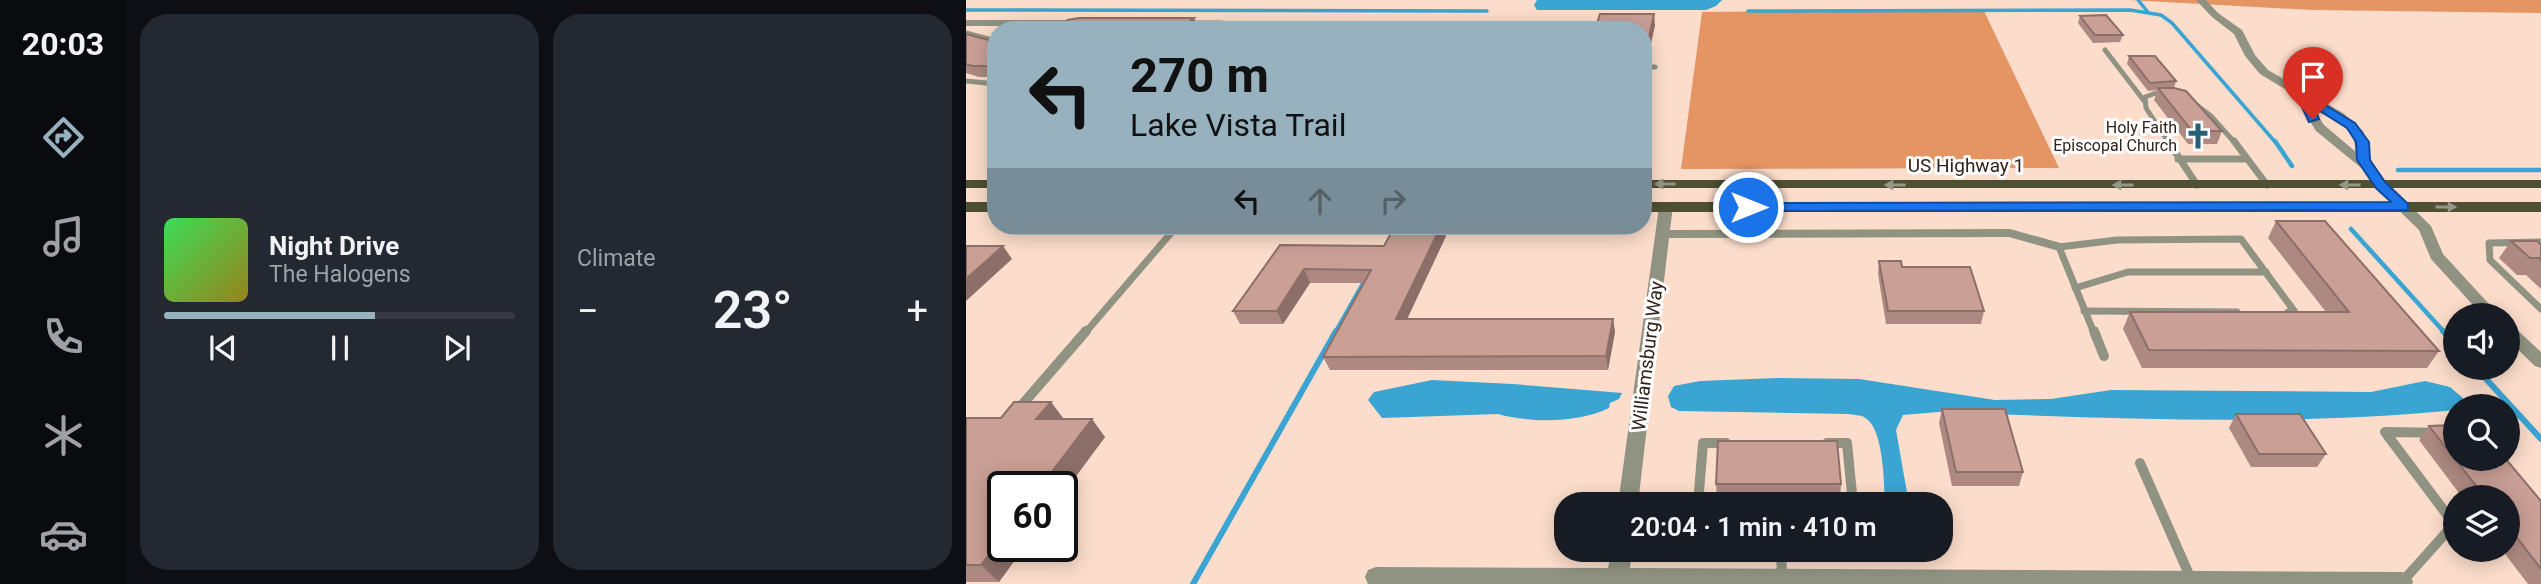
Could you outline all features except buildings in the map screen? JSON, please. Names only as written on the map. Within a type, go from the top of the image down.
[{"type":"main road","points":[[966,184],[987,184]]},
{"type":"main road","name":"US Highway 1","points":[[1652,184],[2541,184]]},
{"type":"main road","points":[[1666,207],[1735,184]]},
{"type":"main road","points":[[966,206],[987,207]]},
{"type":"main road","points":[[1652,207],[2541,207]]},
{"type":"street","points":[[2202,0],[2215,15],[2238,32],[2250,57],[2258,66],[2351,125],[2359,134],[2364,160],[2381,185],[2426,229],[2436,256],[2480,303]]},
{"type":"street","points":[[966,23],[987,23]]},
{"type":"street","points":[[2292,90],[2307,104],[2313,119],[2328,136],[2371,169]]},
{"type":"street","name":"Williamsburg Way","points":[[1630,492],[1666,207]]},
{"type":"street","points":[[1662,233],[2010,233],[2059,247]]},
{"type":"street","points":[[2520,342],[2541,362]]},
{"type":"street","points":[[1618,577],[1620,562]]},
{"type":"street","points":[[1376,577],[1593,580],[1618,577],[1669,581],[1782,578],[1834,581],[2404,583]]},
{"type":"lane","points":[[966,33],[987,39]]},
{"type":"lane","points":[[2105,50],[2145,102],[2146,108],[2197,185]]},
{"type":"lane","points":[[966,88],[970,82]]},
{"type":"lane","points":[[2145,102],[2148,95],[2156,93],[2175,95]]},
{"type":"lane","points":[[2185,98],[2203,108],[2267,185]]},
{"type":"lane","points":[[2178,159],[2246,159]]},
{"type":"lane","points":[[1021,406],[1169,235]]},
{"type":"lane","points":[[2104,356],[2059,247],[2117,240],[2241,239],[2295,312],[2282,312]]},
{"type":"lane","points":[[2541,242],[2489,243],[2490,260],[2541,309]]},
{"type":"lane","points":[[2074,288],[2128,272],[2266,272]]},
{"type":"lane","points":[[2084,311],[2242,312]]},
{"type":"lane","points":[[2404,583],[2454,524],[2385,432],[2443,433]]},
{"type":"lane","points":[[1699,492],[1703,443],[1742,443]]},
{"type":"lane","points":[[1821,443],[1847,443],[1852,492]]},
{"type":"lane","points":[[2140,463],[2193,581]]},
{"type":"lane","points":[[1781,562],[1782,578]]},
{"type":"shaded area","points":[[2128,0],[2541,0],[2541,13],[2313,10]]},
{"type":"shaded area","points":[[1983,9],[2059,168],[1681,169],[1702,12]]},
{"type":"water","points":[[1537,0],[1722,0],[1706,10],[1537,10],[1534,5]]},
{"type":"water","points":[[1859,379],[1995,400],[2051,399],[2111,390],[2371,392],[2425,381],[2450,387],[2458,394],[2443,394],[2443,411],[2326,418],[2197,420],[1938,412],[1903,415],[1896,430],[1907,492],[1884,492],[1876,432],[1864,417],[1848,414],[1679,411],[1671,407],[1668,396],[1674,386],[1700,381]]},
{"type":"water","points":[[1432,380],[1622,393],[1619,399],[1610,403],[1609,408],[1597,413],[1554,420],[1498,414],[1382,418],[1368,400],[1374,392]]},
{"type":"waterway","points":[[2138,0],[2147,11]]},
{"type":"waterway","points":[[966,10],[1487,11]]},
{"type":"waterway","points":[[1748,11],[2130,10],[2161,15],[2172,23],[2276,143]]},
{"type":"waterway","points":[[2275,141],[2292,166]]},
{"type":"waterway","points":[[2398,170],[2541,170]]},
{"type":"waterway","points":[[2351,229],[2443,331]]},
{"type":"waterway","points":[[1335,333],[1365,280]]},
{"type":"waterway","points":[[1193,584],[1336,331]]},
{"type":"waterway","points":[[2487,380],[2541,439]]},
{"type":"place","name":"Holy Faith Episcopal Church","points":[[2198,136]]},
{"type":"route","points":[[1748,207],[2403,207],[2381,185],[2364,160],[2362,142],[2351,125],[2292,90],[2307,104],[2313,119]]}]
